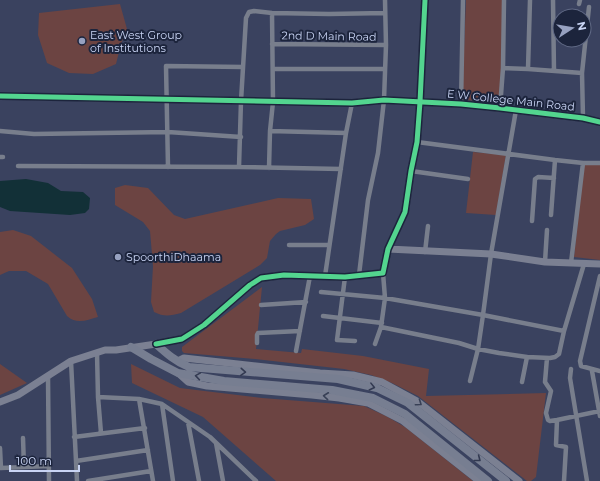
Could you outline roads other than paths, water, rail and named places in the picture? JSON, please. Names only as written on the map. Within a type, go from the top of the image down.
[{"type":"main road","points":[[156,344],[170,356],[189,367],[338,379],[377,388],[408,404],[506,481]]},
{"type":"main road","points":[[131,347],[178,373],[224,380],[332,390],[373,398],[404,414],[488,481]]},
{"type":"street","points":[[359,275],[368,200],[378,153],[384,100],[386,45],[385,0]]},
{"type":"street","points":[[375,344],[381,325],[385,298],[383,273],[388,249],[405,212],[417,142],[425,0]]},
{"type":"street","points":[[461,104],[464,0]]},
{"type":"street","points":[[500,108],[503,68],[504,0]]},
{"type":"street","points":[[528,69],[530,0]]},
{"type":"street","points":[[553,0],[554,71]]},
{"type":"street","points":[[583,118],[582,73],[589,7]]},
{"type":"street","points":[[239,168],[246,18],[249,12],[329,14],[385,13]]},
{"type":"street","points":[[269,168],[270,131],[273,102],[272,12]]},
{"type":"street","name":"2nd D Main Road","points":[[272,44],[386,45]]},
{"type":"street","points":[[168,167],[166,66],[243,67]]},
{"type":"street","points":[[273,69],[385,68]]},
{"type":"street","points":[[503,68],[582,73]]},
{"type":"street","name":"E W College Main Road","points":[[0,96],[352,103],[384,100],[461,104],[583,118],[600,122]]},
{"type":"street","points":[[325,276],[346,133],[352,103]]},
{"type":"street","points":[[470,381],[478,349],[491,254],[516,110]]},
{"type":"street","points":[[270,131],[346,133]]},
{"type":"street","points":[[0,132],[34,134],[168,132],[241,137]]},
{"type":"street","points":[[417,142],[555,160],[600,164]]},
{"type":"street","points":[[551,215],[555,160]]},
{"type":"street","points":[[570,263],[583,163]]},
{"type":"street","points":[[18,166],[341,169]]},
{"type":"street","points":[[411,171],[468,179]]},
{"type":"street","points":[[532,221],[535,179],[538,177],[554,178]]},
{"type":"street","points":[[425,252],[428,226]]},
{"type":"street","points":[[546,262],[547,230]]},
{"type":"street","points":[[289,245],[329,245]]},
{"type":"street","points":[[388,249],[425,252],[491,254],[546,262],[600,264]]},
{"type":"street","points":[[323,316],[381,325],[459,343],[478,349],[527,357],[555,357],[559,354],[564,331],[584,264]]},
{"type":"street","points":[[0,402],[18,395],[71,361],[105,350],[116,350],[182,339],[204,325],[250,285],[262,278],[284,275],[345,277],[383,273]]},
{"type":"street","points":[[296,351],[310,276]]},
{"type":"street","points":[[600,276],[580,364],[582,366],[600,371]]},
{"type":"street","points":[[345,277],[337,340],[355,341]]},
{"type":"street","points":[[321,292],[385,298],[564,331]]},
{"type":"street","points":[[261,305],[306,302]]},
{"type":"street","points":[[257,343],[258,333],[300,330]]},
{"type":"street","points":[[97,353],[101,433]]},
{"type":"street","points":[[522,382],[527,357]]},
{"type":"street","points":[[178,361],[184,358],[320,373],[353,375],[382,382],[417,401],[519,481]]},
{"type":"street","points":[[547,358],[545,382],[551,391],[546,413],[548,420],[550,421],[600,413],[592,371]]},
{"type":"street","points":[[71,361],[77,481]]},
{"type":"street","points":[[571,369],[570,378],[587,481]]},
{"type":"street","points":[[178,373],[188,382],[207,386],[312,394],[368,403],[403,421],[479,481]]},
{"type":"street","points":[[48,376],[49,481]]},
{"type":"street","points":[[98,396],[140,399],[162,404],[210,437],[256,481]]},
{"type":"street","points":[[140,399],[153,481]]},
{"type":"street","points":[[162,404],[173,481]]},
{"type":"street","points":[[557,420],[556,445],[566,447],[564,481]]},
{"type":"street","points":[[188,422],[199,481]]},
{"type":"street","points":[[74,437],[145,428]]},
{"type":"street","points":[[23,438],[24,467]]},
{"type":"street","points":[[216,443],[223,481]]},
{"type":"street","points":[[0,448],[1,468],[49,466]]},
{"type":"street","points":[[76,461],[148,450]]},
{"type":"street","points":[[88,481],[151,471]]},
{"type":"place","name":"East West Group of Institutions","points":[[82,41]]},
{"type":"place","name":"SpoorthiDhaama","points":[[118,257]]}]
